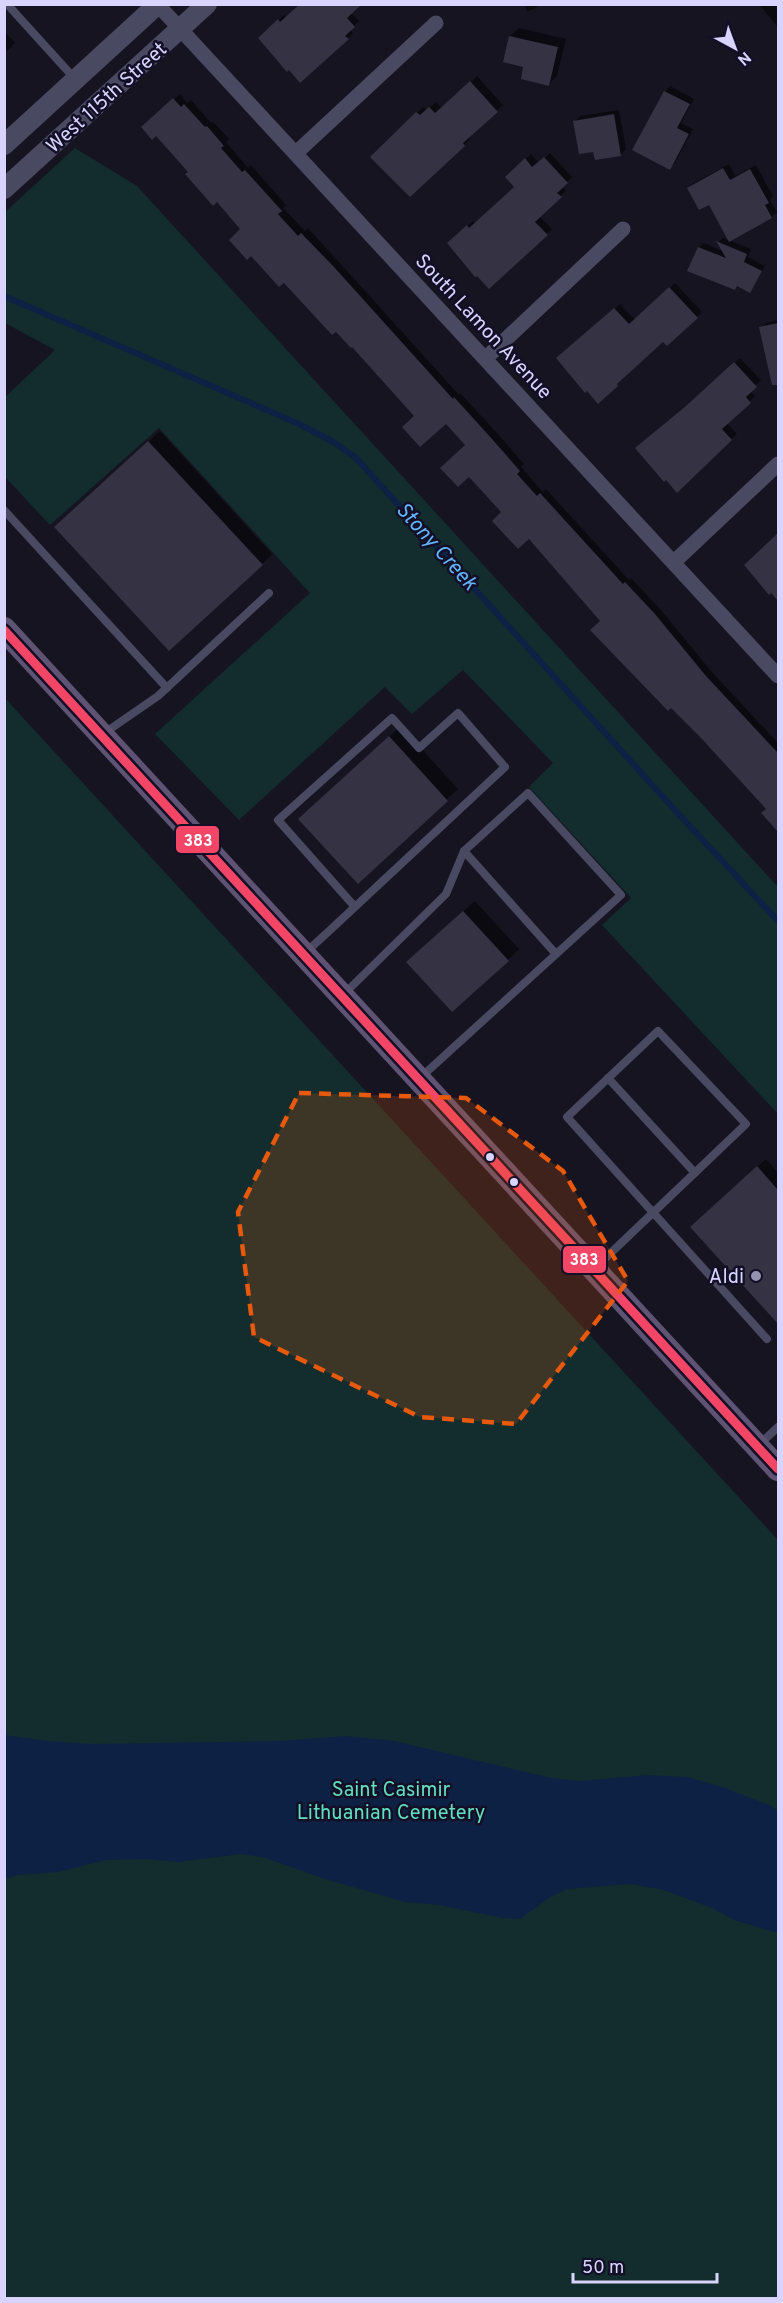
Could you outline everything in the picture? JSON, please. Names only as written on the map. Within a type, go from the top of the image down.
[{"type":"main road","points":[[4,629],[778,1469]]},
{"type":"street","name":"West 115th Street","points":[[4,189],[207,4]]},
{"type":"street","name":"West 115th Street","points":[[4,145],[158,5]]},
{"type":"street","name":"South Lamon Avenue","points":[[158,5],[778,676]]},
{"type":"street","points":[[296,153],[436,23]]},
{"type":"street","points":[[486,358],[623,229]]},
{"type":"street","points":[[674,562],[778,464]]},
{"type":"lane","points":[[7,4],[76,80]]},
{"type":"lane","points":[[4,510],[167,688]]},
{"type":"lane","points":[[102,735],[167,688],[269,593]]},
{"type":"lane","points":[[304,954],[355,907],[505,767],[458,713],[419,748],[392,718],[278,820],[355,907]]},
{"type":"lane","points":[[342,996],[446,894],[464,852],[528,793],[621,895],[419,1079]]},
{"type":"lane","points":[[464,852],[556,954]]},
{"type":"lane","points":[[594,1269],[653,1212],[746,1125],[658,1031],[567,1117],[653,1212],[767,1339]]},
{"type":"lane","points":[[608,1078],[695,1173]]},
{"type":"lane","points":[[758,1446],[778,1427]]},
{"type":"highlighted area","points":[[299,1093],[466,1098],[563,1171],[628,1281],[516,1424],[420,1417],[254,1337],[238,1212]]},
{"type":"green space","points":[[75,148],[137,186],[778,887],[778,1114],[602,925],[631,898],[529,787],[553,763],[463,670],[412,714],[385,687],[239,820],[155,734],[310,593],[159,428],[50,525],[5,477],[5,397],[55,350],[5,323],[5,212]]},
{"type":"green space","name":"Saint Casimir Lithuanian Cemetery","points":[[4,697],[778,1540],[778,2298],[5,2298]]},
{"type":"water","points":[[5,1735],[91,1744],[281,1741],[346,1736],[394,1741],[551,1778],[581,1781],[647,1775],[687,1777],[725,1788],[771,1806],[778,1811],[778,1933],[734,1920],[712,1908],[664,1890],[630,1884],[567,1889],[549,1898],[520,1919],[503,1918],[439,1905],[405,1902],[322,1878],[263,1857],[241,1854],[178,1862],[146,1859],[106,1860],[58,1872],[18,1875],[5,1879]]},
{"type":"building","points":[[300,4],[362,4],[347,18],[355,27],[345,36],[349,39],[300,83],[289,70],[287,72],[258,38],[278,19],[280,22]]},
{"type":"building","points":[[509,36],[558,47],[549,86],[521,79],[523,67],[503,62]]},
{"type":"building","points":[[470,81],[498,112],[463,143],[465,146],[410,197],[370,157],[416,112],[420,115],[429,107],[435,113]]},
{"type":"building","points":[[664,91],[690,104],[677,128],[689,134],[670,170],[632,150]]},
{"type":"building","points":[[173,98],[181,107],[184,104],[205,127],[207,126],[224,146],[221,148],[242,172],[245,170],[282,211],[278,214],[298,236],[301,233],[334,267],[492,439],[520,471],[517,474],[537,496],[540,493],[623,584],[625,582],[655,614],[706,676],[778,753],[778,832],[761,813],[766,809],[702,739],[671,708],[668,711],[590,630],[600,621],[529,539],[518,549],[492,521],[501,512],[469,477],[458,487],[440,468],[465,445],[446,424],[420,447],[402,427],[414,416],[352,347],[336,332],[332,335],[284,283],[279,287],[251,256],[247,260],[229,240],[240,229],[217,202],[213,206],[185,174],[188,172],[156,136],[152,140],[141,127]]},
{"type":"building","points":[[614,114],[621,156],[595,160],[593,152],[579,154],[573,121]]},
{"type":"building","points":[[544,157],[568,183],[557,193],[562,197],[535,222],[548,235],[489,289],[477,276],[475,277],[447,243],[467,225],[469,228],[514,187],[505,177],[525,158],[532,167]]},
{"type":"building","points":[[723,168],[730,180],[750,169],[769,203],[765,205],[772,218],[729,242],[709,205],[699,210],[687,188]]},
{"type":"building","points":[[716,241],[747,254],[744,262],[762,271],[750,293],[737,286],[735,290],[687,271],[698,247],[726,258]]},
{"type":"building","points":[[669,287],[698,318],[667,346],[663,342],[598,404],[587,391],[585,393],[556,358],[614,308],[629,324]]},
{"type":"building","points":[[778,323],[778,385],[772,385],[759,327]]},
{"type":"building","points":[[734,362],[757,387],[746,397],[751,403],[722,429],[732,440],[677,493],[666,480],[664,482],[635,448]]},
{"type":"building","points":[[148,441],[263,565],[169,651],[54,527]]},
{"type":"building","points":[[778,533],[778,601],[771,593],[769,595],[744,565]]},
{"type":"building","points":[[389,736],[448,801],[358,884],[298,819]]},
{"type":"building","points":[[463,911],[509,961],[452,1012],[406,962]]},
{"type":"building","name":"Aldi","points":[[757,1166],[778,1190],[778,1324],[690,1227]]},
{"type":"waterway","name":"Stony Creek","points":[[4,296],[299,424],[332,441],[356,458],[778,921]]},
{"type":"transit line","name":"383","points":[[4,630],[778,1469]]},
{"type":"place","name":"Aldi","points":[[756,1276]]}]
